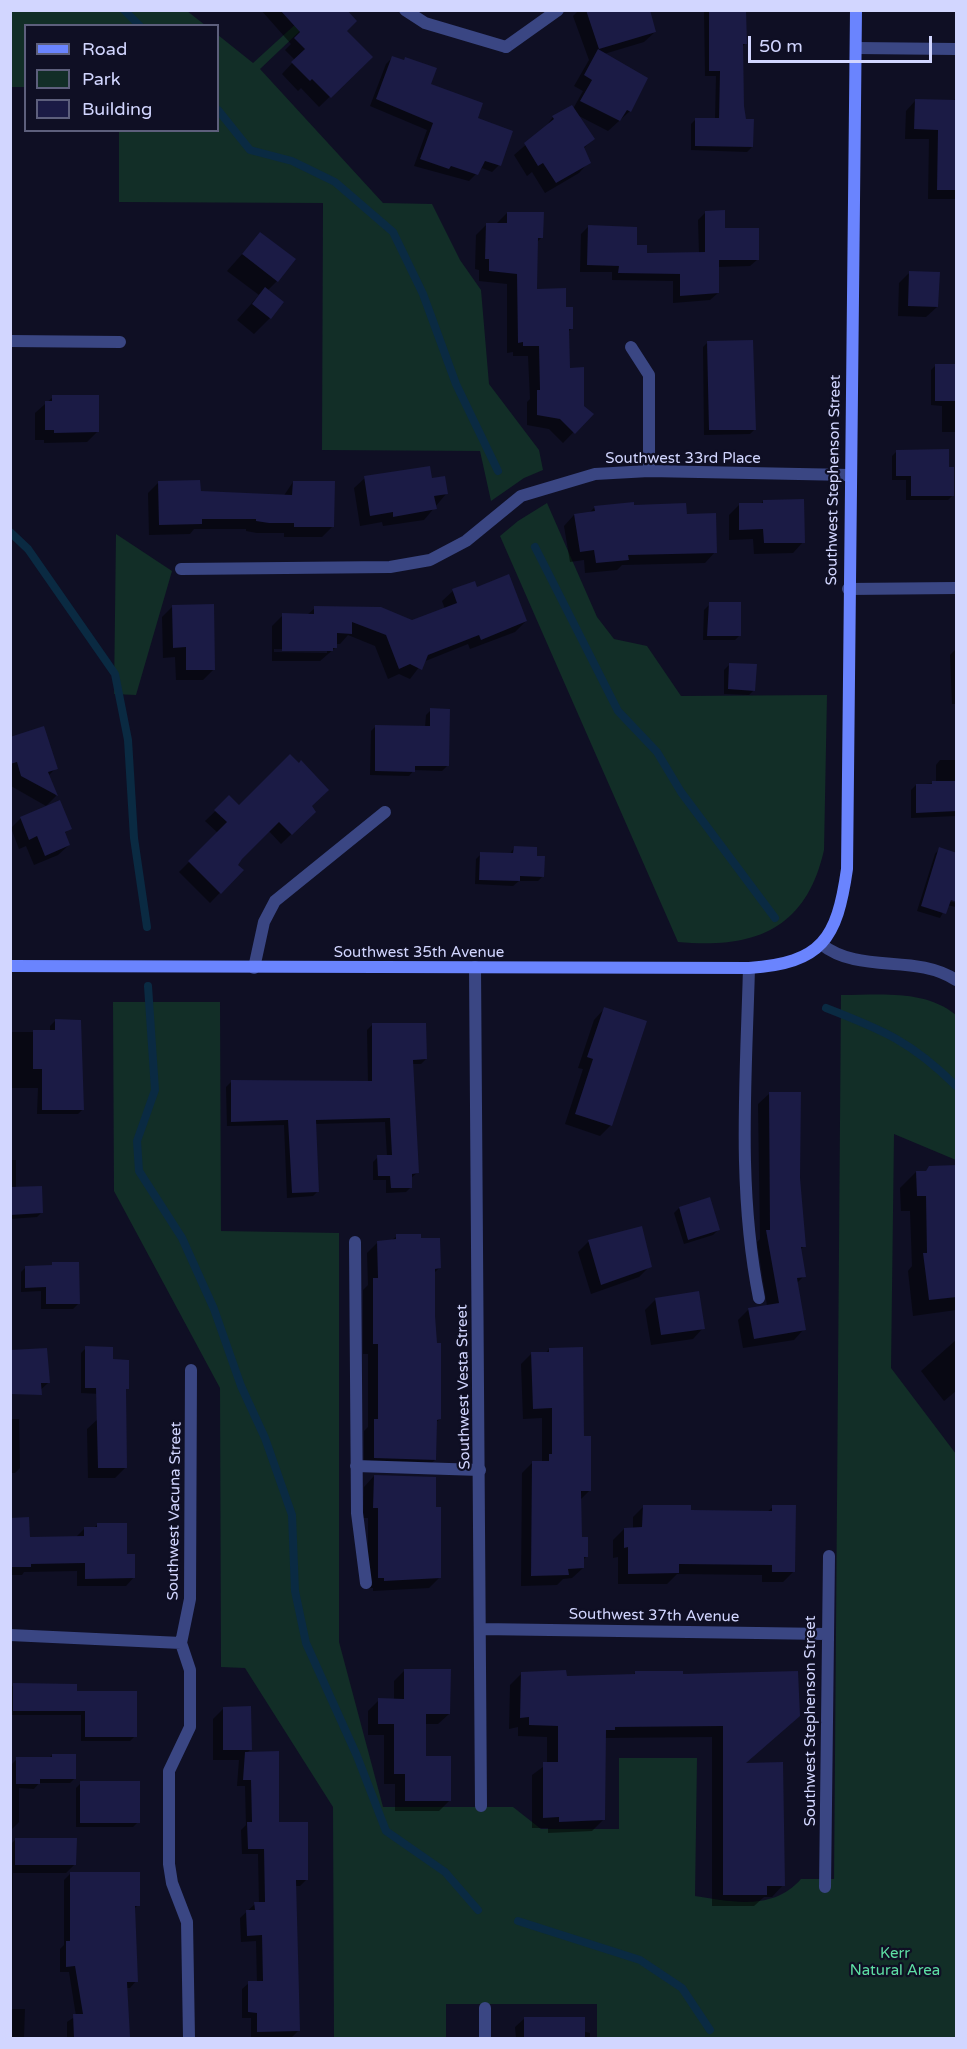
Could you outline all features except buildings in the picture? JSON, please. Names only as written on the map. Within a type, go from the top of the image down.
[{"type":"street","points":[[405,10],[425,22],[506,47],[558,10]]},
{"type":"street","name":"Southwest Stephenson Street","points":[[821,944],[837,917],[847,869],[849,475],[856,10]]},
{"type":"street","points":[[856,48],[957,49]]},
{"type":"street","points":[[10,341],[120,342]]},
{"type":"street","points":[[631,347],[649,375],[649,471]]},
{"type":"street","name":"Southwest 33rd Place","points":[[181,569],[390,567],[430,560],[466,541],[521,496],[595,474],[649,471],[849,475]]},
{"type":"street","points":[[848,589],[957,588]]},
{"type":"street","points":[[254,968],[264,921],[275,901],[385,812]]},
{"type":"street","points":[[821,944],[834,955],[849,960],[930,968],[957,980]]},
{"type":"street","name":"Southwest 35th Avenue","points":[[10,966],[749,968],[795,962],[812,953],[821,944]]},
{"type":"street","name":"Southwest Vesta Street","points":[[475,967],[481,1806]]},
{"type":"street","points":[[749,968],[743,1160],[749,1242],[759,1298]]},
{"type":"street","points":[[355,1242],[358,1538],[366,1583]]},
{"type":"street","name":"Southwest Vacuna Street","points":[[189,2038],[187,1922],[169,1871],[170,1771],[190,1727],[190,1670],[181,1643],[190,1599],[191,1370]]},
{"type":"street","points":[[356,1466],[480,1470]]},
{"type":"street","name":"Southwest Stephenson Street","points":[[825,1887],[826,1634],[829,1556]]},
{"type":"street","name":"Southwest 37th Avenue","points":[[480,1629],[826,1634]]},
{"type":"street","points":[[10,1635],[181,1643]]},
{"type":"street","points":[[485,2008],[485,2038]]},
{"type":"green space","points":[[11,10],[187,11],[204,24],[24,24],[24,87],[11,87]]},
{"type":"green space","points":[[310,11],[321,11],[260,69],[383,203],[432,204],[460,260],[481,290],[489,384],[539,450],[543,470],[524,478],[491,501],[480,451],[322,450],[323,203],[119,202],[119,132],[219,132],[219,36],[253,63]]},
{"type":"green space","points":[[547,503],[597,617],[614,639],[647,646],[681,696],[827,695],[824,850],[816,877],[804,899],[790,916],[773,929],[753,937],[730,942],[678,942],[500,536],[518,521]]},
{"type":"green space","points":[[116,534],[172,571],[136,695],[114,694]]},
{"type":"green space","name":"Kerr Natural Area","points":[[886,994],[916,997],[944,1007],[956,1015],[956,1160],[894,1134],[891,1368],[956,1454],[956,2038],[597,2038],[597,2004],[446,2004],[446,2038],[334,2038],[333,1807],[245,1668],[221,1667],[220,1388],[114,1191],[113,1002],[220,1002],[221,1231],[339,1233],[339,1642],[383,1807],[513,1807],[541,1829],[619,1829],[619,1758],[697,1758],[695,1896],[752,1902],[778,1896],[801,1879],[834,1879],[841,995]]},
{"type":"waterway","points":[[124,10],[138,24]]},
{"type":"waterway","points":[[219,111],[250,150],[292,161],[335,182],[393,232],[423,294],[456,384],[498,471]]},
{"type":"waterway","points":[[10,532],[28,549],[115,674],[128,740],[134,838],[147,927]]},
{"type":"waterway","points":[[535,547],[618,711],[657,752],[681,792],[775,918]]},
{"type":"waterway","points":[[148,986],[155,1090],[137,1141],[139,1171],[182,1238],[214,1309],[241,1386],[265,1438],[292,1515],[295,1591],[306,1643],[357,1756],[386,1831],[445,1872],[478,1910]]},
{"type":"waterway","points":[[826,1008],[896,1039],[925,1058],[956,1086]]},
{"type":"waterway","points":[[518,1921],[640,1960],[682,1988],[710,2030]]}]
